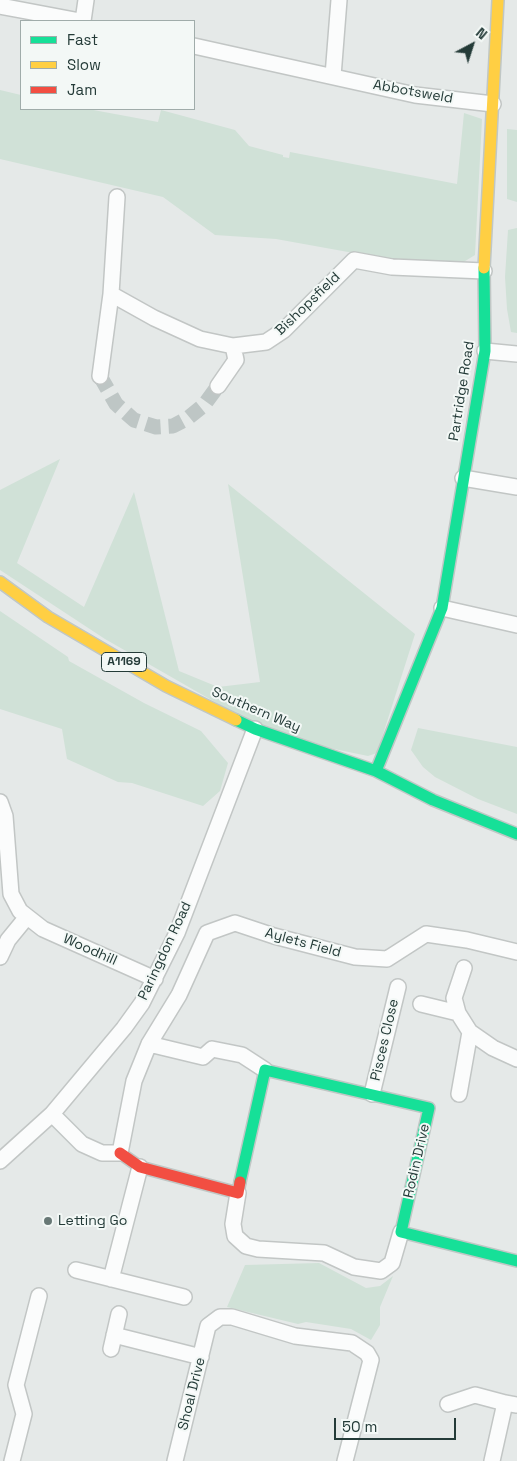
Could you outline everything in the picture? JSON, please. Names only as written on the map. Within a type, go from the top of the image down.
[{"type":"street","points":[[81,20],[86,0]]},
{"type":"street","points":[[334,76],[338,0]]},
{"type":"street","name":"Partridge Road","points":[[376,772],[442,608],[485,351],[484,271],[498,0]]},
{"type":"street","points":[[0,6],[76,20]]},
{"type":"street","name":"Abbotsweld","points":[[195,46],[415,95],[493,104]]},
{"type":"street","points":[[100,376],[111,294],[117,196]]},
{"type":"street","name":"Bishopsfield","points":[[111,294],[154,318],[200,339],[233,346],[266,342],[284,330],[354,260],[392,267],[484,271]]},
{"type":"street","points":[[218,386],[236,360],[233,346]]},
{"type":"street","points":[[485,351],[517,354]]},
{"type":"street","points":[[463,478],[517,487]]},
{"type":"street","name":"Southern Way","points":[[0,582],[48,617],[166,686],[255,729],[376,772],[433,800],[517,834]]},
{"type":"street","points":[[442,608],[517,625]]},
{"type":"street","name":"Paringdon Road","points":[[0,1161],[52,1114],[124,1028],[142,1003],[177,933],[255,729]]},
{"type":"street","name":"Woodhill","points":[[0,802],[5,816],[11,894],[15,904],[26,918],[43,929],[155,978]]},
{"type":"street","points":[[0,957],[8,940],[26,918]]},
{"type":"street","name":"Aylets Field","points":[[120,1153],[134,1081],[149,1044],[179,995],[207,933],[235,923],[274,936],[355,957],[387,959],[426,934],[467,940],[517,952]]},
{"type":"street","points":[[464,968],[454,998],[458,1013],[470,1032],[493,1048],[517,1059]]},
{"type":"street","name":"Pisces Close","points":[[372,1094],[398,986]]},
{"type":"street","points":[[421,1004],[458,1013]]},
{"type":"street","points":[[459,1094],[470,1032]]},
{"type":"street","name":"Rodin Drive","points":[[149,1044],[203,1057],[212,1049],[242,1055],[265,1070],[429,1108],[401,1232]]},
{"type":"street","points":[[265,1070],[238,1193],[234,1224],[235,1236],[246,1246],[258,1249],[324,1252],[354,1267],[381,1271],[392,1263],[401,1232],[517,1261]]},
{"type":"street","points":[[52,1114],[82,1144],[102,1153],[120,1153],[140,1167],[238,1193]]},
{"type":"street","points":[[110,1279],[140,1167]]},
{"type":"street","points":[[76,1270],[184,1297]]},
{"type":"street","points":[[12,1461],[24,1414],[16,1385],[39,1296]]},
{"type":"street","points":[[120,1314],[112,1342],[201,1357]]},
{"type":"street","name":"Shoal Drive","points":[[175,1461],[208,1326],[220,1318],[232,1316],[295,1336],[352,1342],[367,1353],[372,1360],[345,1461]]},
{"type":"street","points":[[448,1404],[476,1394],[511,1404],[492,1461]]},
{"type":"green space","points":[[0,90],[20,95],[20,110],[93,110],[158,122],[161,110],[235,130],[249,146],[283,155],[283,157],[289,158],[290,152],[457,184],[464,113],[482,119],[475,255],[457,266],[387,259],[276,239],[215,235],[163,197],[0,159]]},
{"type":"green space","points":[[507,129],[517,130],[517,202],[507,199]]},
{"type":"green space","points":[[517,228],[517,333],[511,332],[505,277],[508,230]]},
{"type":"green space","points":[[60,459],[17,563],[84,607],[134,492],[179,671],[218,687],[260,682],[228,484],[415,634],[377,753],[368,756],[276,737],[105,639],[0,570],[0,490]]},
{"type":"green space","points":[[0,611],[68,657],[69,661],[144,703],[201,731],[228,763],[220,791],[203,806],[132,783],[118,782],[67,759],[62,729],[0,709]]},
{"type":"green space","points":[[418,728],[517,747],[517,814],[478,799],[435,777],[423,767],[411,750]]},
{"type":"green space","points":[[319,1263],[366,1288],[380,1286],[393,1276],[380,1307],[380,1325],[371,1340],[351,1329],[306,1322],[298,1324],[227,1307],[245,1265]]},
{"type":"tunnel","points":[[100,376],[116,404],[134,420],[156,427],[173,426],[188,418],[204,405],[218,386]]},
{"type":"traffic: fast","points":[[376,771],[442,608],[485,351],[484,268]]},
{"type":"traffic: fast","points":[[236,720],[255,729],[376,771],[433,800],[517,834]]},
{"type":"traffic: fast","points":[[240,1182],[265,1070],[429,1108],[401,1232],[517,1261]]},
{"type":"traffic: slow","points":[[484,268],[498,0]]},
{"type":"traffic: slow","points":[[0,582],[48,617],[166,686],[236,720]]},
{"type":"traffic: jam","points":[[120,1153],[140,1167],[238,1193],[240,1182]]},
{"type":"place","name":"Letting Go","points":[[48,1221]]}]
